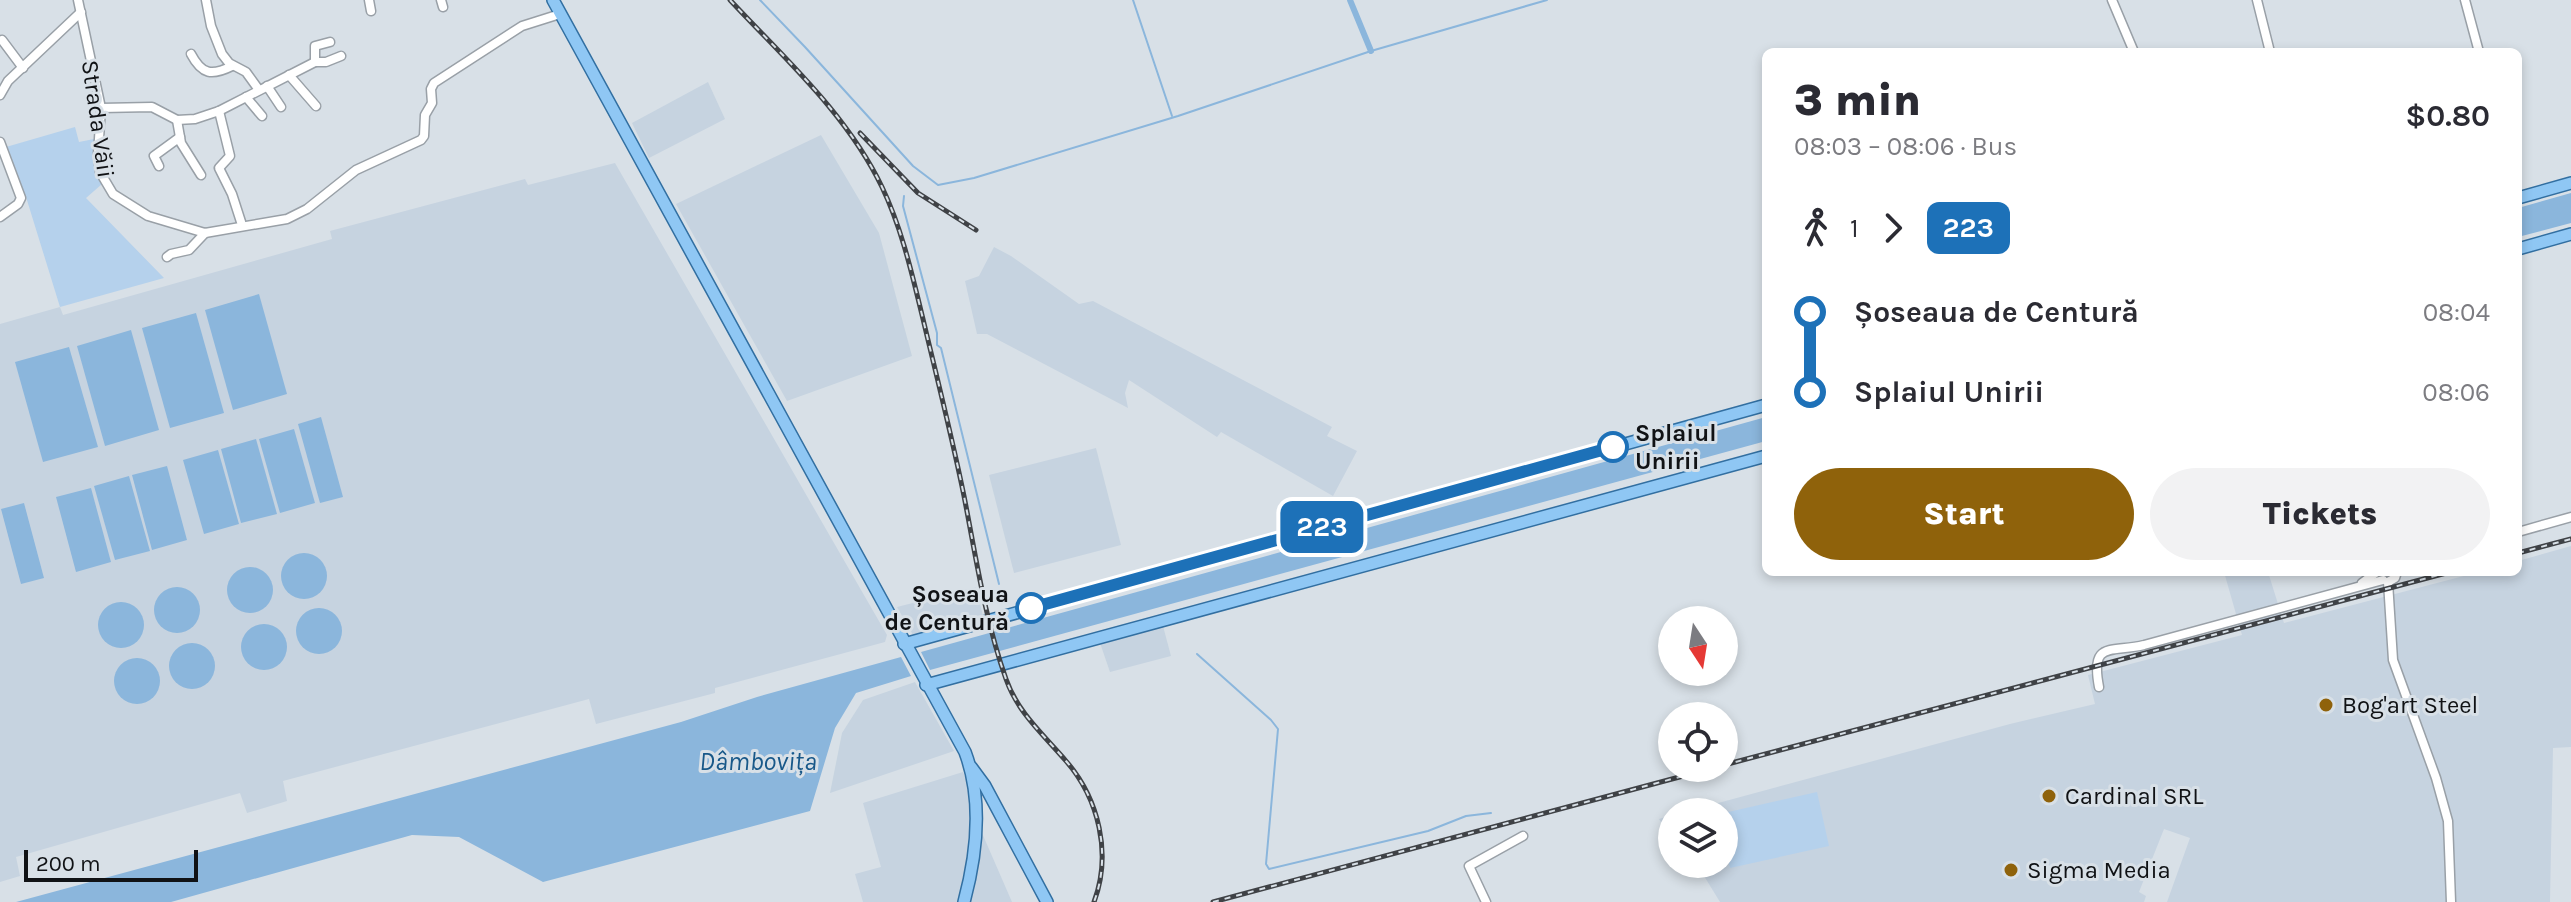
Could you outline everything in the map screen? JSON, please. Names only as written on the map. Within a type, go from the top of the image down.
[{"type":"main road","points":[[553,0],[919,673],[963,748],[974,789],[976,822],[971,874],[964,902]]},
{"type":"main road","points":[[2522,197],[2571,183]]},
{"type":"main road","points":[[2522,248],[2571,234]]},
{"type":"main road","points":[[907,649],[1762,406]]},
{"type":"main road","points":[[926,685],[1762,457]]},
{"type":"main road","points":[[938,707],[937,690],[953,678]]},
{"type":"main road","points":[[969,766],[985,786],[1047,902]]},
{"type":"main road","points":[[974,789],[999,817]]},
{"type":"main road","points":[[976,822],[983,813],[999,817]]},
{"type":"street","name":"Strada Văii","points":[[78,0],[101,108],[100,172],[108,188],[138,211],[205,233],[275,222],[296,215],[356,170],[421,140],[425,115],[432,103],[432,85],[522,26],[560,14]]},
{"type":"street","points":[[206,0],[218,46],[232,66],[246,72],[281,107]]},
{"type":"street","points":[[369,0],[371,11]]},
{"type":"street","points":[[2112,0],[2132,48]]},
{"type":"street","points":[[2257,0],[2269,48]]},
{"type":"street","points":[[2465,0],[2478,48]]},
{"type":"street","points":[[0,95],[2,84],[81,12]]},
{"type":"street","points":[[2,40],[23,68]]},
{"type":"street","points":[[315,62],[315,46],[330,42]]},
{"type":"street","points":[[191,54],[200,69],[207,73],[216,73],[232,66]]},
{"type":"street","points":[[101,108],[152,107],[177,120],[189,120],[219,111],[315,62],[326,62],[341,56]]},
{"type":"street","points":[[289,75],[316,106]]},
{"type":"street","points":[[246,97],[262,116]]},
{"type":"street","points":[[219,111],[230,156],[219,168],[242,225]]},
{"type":"street","points":[[177,120],[186,152],[201,175]]},
{"type":"street","points":[[159,166],[154,156],[180,137]]},
{"type":"street","points":[[0,142],[21,198],[18,204],[0,217]]},
{"type":"street","points":[[167,257],[189,250],[205,233]]},
{"type":"street","points":[[2522,531],[2571,517]]},
{"type":"street","points":[[2099,687],[2097,661],[2107,649],[2144,645],[2354,588],[2382,576],[2394,665],[2448,821],[2451,902]]},
{"type":"street","points":[[1486,902],[1469,866],[1523,836]]},
{"type":"shaded area","points":[[708,82],[725,119],[649,158],[632,123]]},
{"type":"shaded area","points":[[75,127],[79,142],[94,139],[102,184],[86,198],[164,278],[60,307],[26,197],[6,147]]},
{"type":"shaded area","points":[[821,135],[879,233],[912,356],[787,401],[676,204]]},
{"type":"shaded area","points":[[615,163],[887,635],[885,642],[715,688],[715,693],[596,724],[589,699],[283,781],[287,801],[247,813],[240,793],[16,857],[20,876],[0,882],[0,324],[60,307],[63,315],[332,239],[330,231],[525,179],[528,185]]},
{"type":"shaded area","points":[[994,247],[1079,304],[1093,301],[1332,427],[1327,436],[1357,451],[1333,496],[1221,432],[1217,437],[1129,380],[1125,393],[1128,408],[987,334],[977,334],[965,281],[979,276]]},
{"type":"shaded area","points":[[1096,448],[1121,545],[1014,573],[989,475]]},
{"type":"shaded area","points":[[2571,546],[2571,747],[2553,748],[2550,902],[2167,902],[2190,838],[2164,829],[2139,892],[2146,896],[2144,902],[1720,902],[1705,878],[1738,878],[1737,798],[2095,704],[2088,675],[2242,635],[2225,576],[2269,576],[2284,623],[2464,576],[2522,576],[2522,560]]},
{"type":"shaded area","points":[[976,587],[983,616],[913,635],[897,607]]},
{"type":"shaded area","points":[[1163,626],[1171,656],[1110,672],[1100,643]]},
{"type":"shaded area","points":[[915,682],[954,751],[830,793],[842,733],[863,700]]},
{"type":"shaded area","points":[[963,772],[968,784],[973,831],[982,833],[1012,902],[863,902],[855,874],[881,867],[863,803]]},
{"type":"shaded area","points":[[1817,792],[1829,846],[1738,866],[1738,810]]},
{"type":"water","points":[[2571,193],[2571,223],[2522,236],[2522,207]]},
{"type":"water","points":[[259,294],[287,394],[233,410],[205,310]]},
{"type":"water","points":[[196,313],[224,413],[170,428],[142,328]]},
{"type":"water","points":[[131,330],[159,430],[105,446],[77,346]]},
{"type":"water","points":[[69,347],[98,447],[43,462],[15,362]]},
{"type":"water","points":[[321,417],[343,497],[320,503],[298,424]]},
{"type":"water","points":[[1762,418],[1762,442],[930,670],[921,652]]},
{"type":"water","points":[[294,429],[315,503],[280,513],[259,439]]},
{"type":"water","points":[[256,439],[277,514],[241,523],[221,449]]},
{"type":"water","points":[[218,450],[239,524],[204,534],[183,460]]},
{"type":"water","points":[[167,466],[187,540],[152,550],[132,475]]},
{"type":"water","points":[[129,476],[150,551],[115,560],[94,486]]},
{"type":"water","points":[[91,488],[111,562],[76,572],[56,497]]},
{"type":"water","points":[[24,503],[44,578],[21,584],[1,509]]},
{"type":"water","points":[[304,553],[320,560],[327,576],[320,592],[304,599],[288,592],[281,576],[288,560]]},
{"type":"water","points":[[250,567],[266,574],[273,590],[266,606],[250,613],[234,606],[227,590],[234,574]]},
{"type":"water","points":[[177,587],[193,594],[200,610],[193,626],[177,633],[161,626],[154,610],[161,594]]},
{"type":"water","points":[[121,602],[137,609],[144,625],[137,641],[121,648],[105,641],[98,625],[105,609]]},
{"type":"water","points":[[319,608],[335,615],[342,631],[335,647],[319,654],[303,647],[296,631],[303,615]]},
{"type":"water","points":[[264,624],[280,631],[287,647],[280,663],[264,670],[248,663],[241,647],[248,631]]},
{"type":"water","points":[[192,643],[208,650],[215,666],[208,682],[192,689],[176,682],[169,666],[176,650]]},
{"type":"water","name":"Dâmbovița","points":[[901,657],[911,676],[856,693],[835,728],[810,811],[543,882],[459,837],[412,835],[171,902],[16,902],[681,722],[757,697]]},
{"type":"water","points":[[137,658],[153,665],[160,681],[153,697],[137,704],[121,697],[114,681],[121,665]]},
{"type":"waterway","points":[[760,0],[913,166],[938,185],[974,178],[1178,116],[1371,51],[1547,0]]},
{"type":"waterway","points":[[1133,0],[1172,116]]},
{"type":"waterway","points":[[1350,0],[1371,51]]},
{"type":"waterway","points":[[904,196],[903,206],[937,333],[937,345],[941,348],[999,584]]},
{"type":"waterway","points":[[1197,654],[1278,729],[1266,864],[1269,869],[1428,831],[1466,816],[1491,813]]},
{"type":"railway","points":[[730,0],[833,111],[868,160],[889,203],[915,285],[987,611],[1006,679],[1024,713],[1077,776],[1094,810],[1102,846],[1102,865],[1094,902]]},
{"type":"railway","points":[[860,133],[918,193],[976,230]]},
{"type":"railway","points":[[2522,552],[2571,539]]},
{"type":"railway","points":[[1738,761],[2435,576]]},
{"type":"railway","points":[[1213,902],[1661,782]]},
{"type":"bus line","name":"223","points":[[1031,608],[1613,447]]},
{"type":"place","name":"Splaiul Unirii","points":[[1613,447]]},
{"type":"place","name":"Șoseaua de Centură","points":[[1031,608]]},
{"type":"place","name":"Bog'art Steel","points":[[2326,705]]},
{"type":"place","name":"Cardinal SRL","points":[[2049,796]]},
{"type":"place","name":"Sigma Media","points":[[2011,870]]}]
